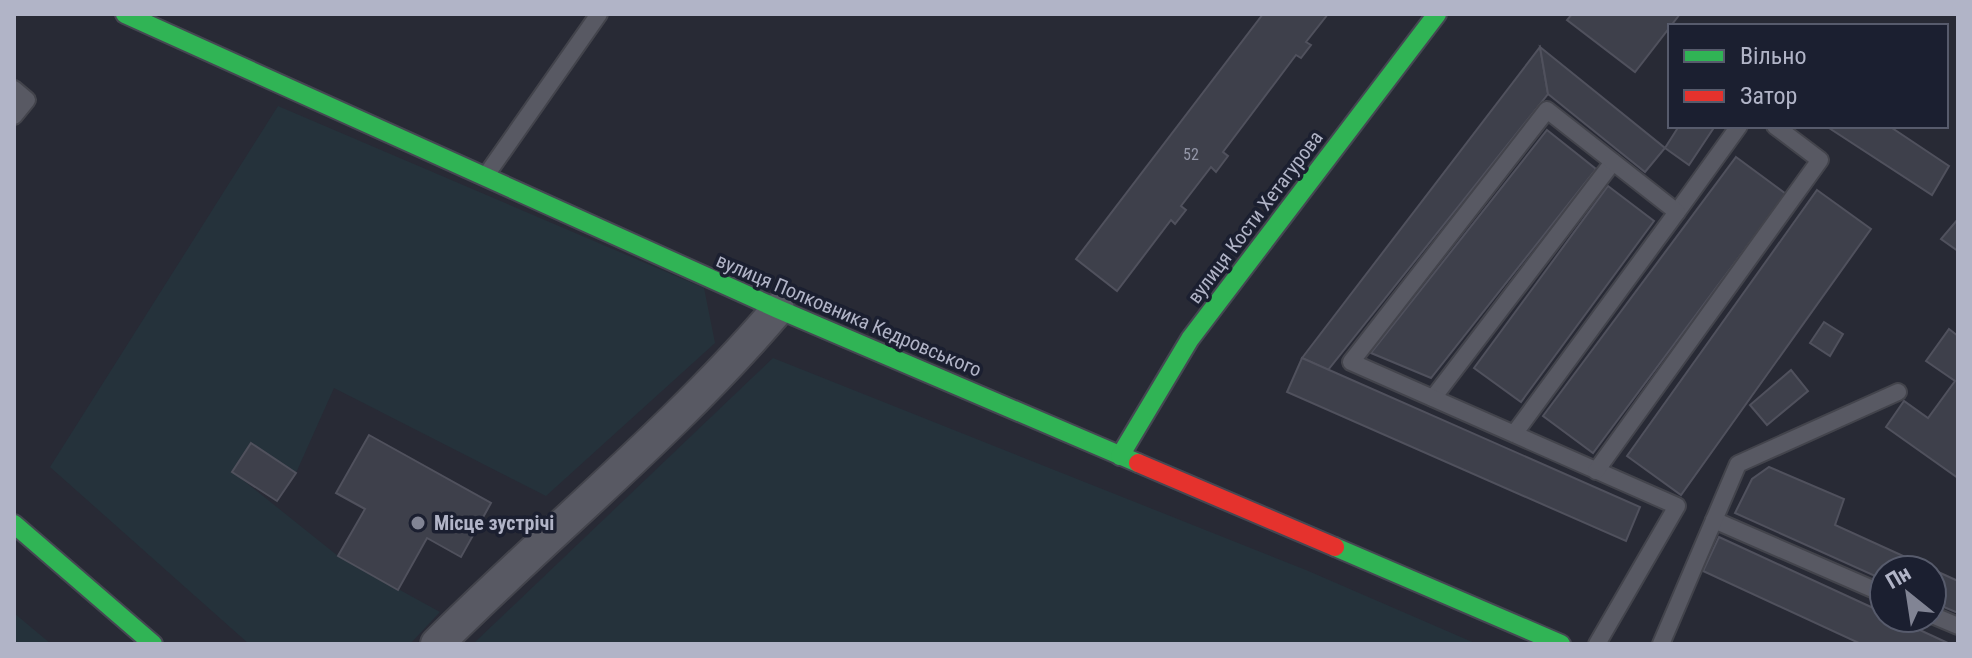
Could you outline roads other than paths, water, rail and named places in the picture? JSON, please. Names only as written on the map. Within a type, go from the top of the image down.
[{"type":"street","name":"вулиця Полковника Кедровського","points":[[125,14],[483,179],[778,309],[1561,644]]},
{"type":"street","name":"вулиця Кости Хетагурова","points":[[1120,456],[1190,339],[1437,14]]},
{"type":"street","points":[[437,644],[520,560],[733,363],[778,309]]},
{"type":"street","points":[[14,524],[153,644]]},
{"type":"lane","points":[[483,179],[599,14]]},
{"type":"lane","points":[[14,89],[27,100],[14,116]]},
{"type":"lane","points":[[1597,644],[1677,506],[1351,362],[1547,110],[1677,212]]},
{"type":"lane","points":[[1514,434],[1738,128]]},
{"type":"lane","points":[[1596,471],[1820,160],[1778,128]]},
{"type":"lane","points":[[1433,398],[1613,162]]},
{"type":"lane","points":[[1661,644],[1738,464],[1898,392]]},
{"type":"lane","points":[[1714,520],[1868,587]]},
{"type":"place","name":"Місце зустрічі","points":[[418,523]]}]
